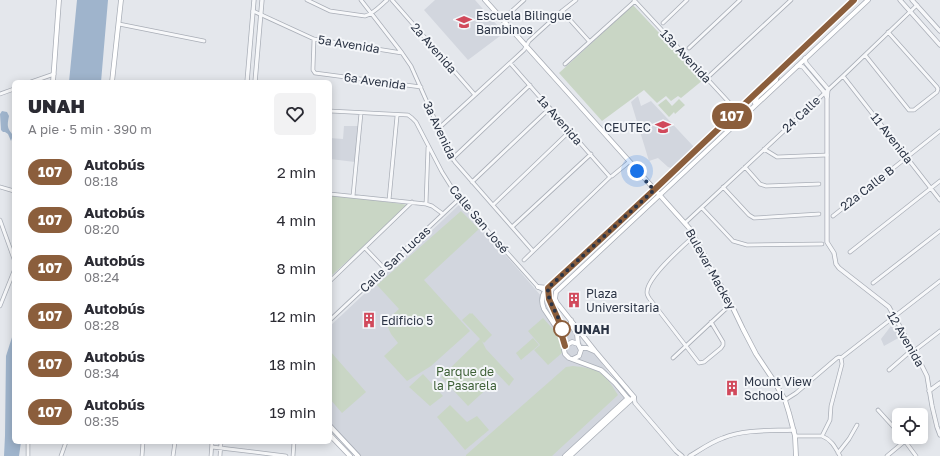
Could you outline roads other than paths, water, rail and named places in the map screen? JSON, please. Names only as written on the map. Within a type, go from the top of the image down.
[{"type":"main road","points":[[53,80],[59,0]]},
{"type":"main road","points":[[112,80],[121,0]]},
{"type":"main road","name":"Bulevar Mackey","points":[[485,0],[685,223],[694,236],[756,354],[785,400],[794,430],[796,456]]},
{"type":"main road","points":[[562,336],[542,305],[541,298],[547,289],[654,190],[854,0]]},
{"type":"main road","points":[[570,456],[633,396],[595,351],[555,299],[556,292],[868,0]]},
{"type":"main road","points":[[754,106],[757,97],[776,80],[776,74]]},
{"type":"main road","points":[[538,288],[547,289]]},
{"type":"main road","points":[[547,289],[549,299],[561,326],[565,354],[569,358],[601,370],[615,383],[629,400]]},
{"type":"main road","points":[[571,320],[571,325],[577,334],[580,354],[573,359]]},
{"type":"main road","points":[[565,346],[572,342],[595,351]]},
{"type":"main road","points":[[565,456],[629,400]]},
{"type":"main road","points":[[332,428],[358,456]]},
{"type":"main road","points":[[332,437],[350,456]]},
{"type":"street","points":[[247,80],[254,0]]},
{"type":"street","points":[[255,80],[262,0]]},
{"type":"street","points":[[307,0],[336,13],[365,16],[371,14],[387,0]]},
{"type":"street","name":"3a Avenida","points":[[361,0],[412,66],[452,159],[533,251]]},
{"type":"street","name":"2a Avenida","points":[[392,0],[475,95]]},
{"type":"street","points":[[503,19],[524,0]]},
{"type":"street","points":[[439,128],[524,50],[529,41],[576,0]]},
{"type":"street","points":[[565,64],[634,0]]},
{"type":"street","name":"13a Avenida","points":[[634,0],[737,111]]},
{"type":"street","points":[[663,23],[687,0]]},
{"type":"street","points":[[689,48],[740,0]]},
{"type":"street","points":[[707,78],[791,0]]},
{"type":"street","points":[[900,0],[940,45]]},
{"type":"street","points":[[912,0],[940,31]]},
{"type":"street","name":"24 Calle","points":[[685,223],[917,5]]},
{"type":"street","name":"5a Avenida","points":[[253,11],[314,40],[402,53]]},
{"type":"street","points":[[562,11],[589,41]]},
{"type":"street","points":[[119,24],[204,41]]},
{"type":"street","points":[[865,55],[911,110],[914,110],[938,91],[938,89],[888,32]]},
{"type":"street","name":"6a Avenida","points":[[314,40],[312,68],[315,73],[421,87]]},
{"type":"street","points":[[805,58],[806,64],[828,89]]},
{"type":"street","name":"1a Avenida","points":[[510,63],[611,176]]},
{"type":"street","name":"12 Avenida","points":[[796,66],[802,67],[825,93],[827,99]]},
{"type":"street","points":[[37,80],[54,74]]},
{"type":"street","name":"11 Avenida","points":[[843,76],[940,200]]},
{"type":"street","points":[[452,159],[530,85]]},
{"type":"street","points":[[0,94],[12,89]]},
{"type":"street","name":"12 Avenida","points":[[828,89],[827,242],[834,253],[838,268],[889,307],[927,376],[937,427],[940,435]]},
{"type":"street","points":[[472,182],[550,108]]},
{"type":"street","points":[[332,111],[397,116],[389,200]]},
{"type":"street","points":[[353,196],[361,113]]},
{"type":"street","name":"Calle San José","points":[[397,116],[408,115],[416,122],[442,172],[459,199],[538,288]]},
{"type":"street","points":[[493,205],[570,131]]},
{"type":"street","name":"22a Calle B","points":[[833,216],[940,131]]},
{"type":"street","points":[[426,204],[428,146]]},
{"type":"street","points":[[764,149],[777,157],[827,155]]},
{"type":"street","points":[[512,227],[591,154]]},
{"type":"street","points":[[518,265],[610,179],[611,176],[629,162]]},
{"type":"street","points":[[745,167],[760,184],[766,186],[819,184]]},
{"type":"street","points":[[850,252],[940,181]]},
{"type":"street","points":[[0,187],[12,190]]},
{"type":"street","points":[[723,187],[749,215],[754,218],[819,214]]},
{"type":"street","points":[[332,194],[426,204],[432,206],[443,214]]},
{"type":"street","name":"Calle San Lucas","points":[[332,318],[459,199]]},
{"type":"street","points":[[332,279],[412,202]]},
{"type":"street","points":[[702,208],[734,241],[747,245],[822,244]]},
{"type":"street","points":[[0,220],[12,249]]},
{"type":"street","points":[[873,283],[940,231]]},
{"type":"street","points":[[694,236],[659,270],[652,279],[647,291],[649,298],[699,363],[702,363],[723,345],[723,342],[711,322]]},
{"type":"street","points":[[365,248],[385,268]]},
{"type":"street","points":[[0,306],[2,297],[12,275]]},
{"type":"street","points":[[785,400],[796,393],[837,358],[841,358],[940,281]]},
{"type":"street","points":[[673,358],[731,304]]},
{"type":"street","points":[[889,370],[940,331]]},
{"type":"street","points":[[822,436],[830,420],[831,406],[842,364],[841,358]]},
{"type":"street","points":[[930,391],[940,383]]},
{"type":"street","points":[[633,396],[635,403]]},
{"type":"street","points":[[629,400],[635,403],[682,456]]},
{"type":"street","points":[[878,410],[892,425]]},
{"type":"street","points":[[795,436],[822,436],[832,442],[839,454],[857,425]]},
{"type":"street","points":[[690,456],[714,441],[730,435],[750,431],[794,430]]},
{"type":"street","points":[[28,444],[28,456]]},
{"type":"street","points":[[61,456],[65,444]]},
{"type":"street","points":[[142,456],[143,444]]},
{"type":"street","points":[[174,456],[175,444]]},
{"type":"street","points":[[220,456],[221,444]]},
{"type":"street","points":[[293,456],[294,444]]},
{"type":"street","points":[[887,456],[902,444]]},
{"type":"street","points":[[908,444],[916,456]]},
{"type":"street","points":[[211,456],[212,447],[286,456]]},
{"type":"water","points":[[77,0],[108,0],[101,80],[69,80]]},
{"type":"water","points":[[2,111],[7,112],[9,116],[8,127],[12,133],[11,141],[8,134],[1,130],[0,114]]},
{"type":"water","points":[[12,337],[12,444],[21,444],[19,456],[4,456],[6,356]]},
{"type":"place","name":"Escuela Bilingue Bambinos","points":[[464,22]]},
{"type":"place","name":"CEUTEC","points":[[663,127]]},
{"type":"place","name":"Plaza Universitaria","points":[[574,300]]},
{"type":"place","name":"Edificio 5","points":[[369,320]]},
{"type":"place","name":"UNAH","points":[[562,329]]},
{"type":"place","name":"Mount View School","points":[[732,388]]},
{"type":"park label","name":"Parque de la Pasarela","points":[[465,378]]}]
